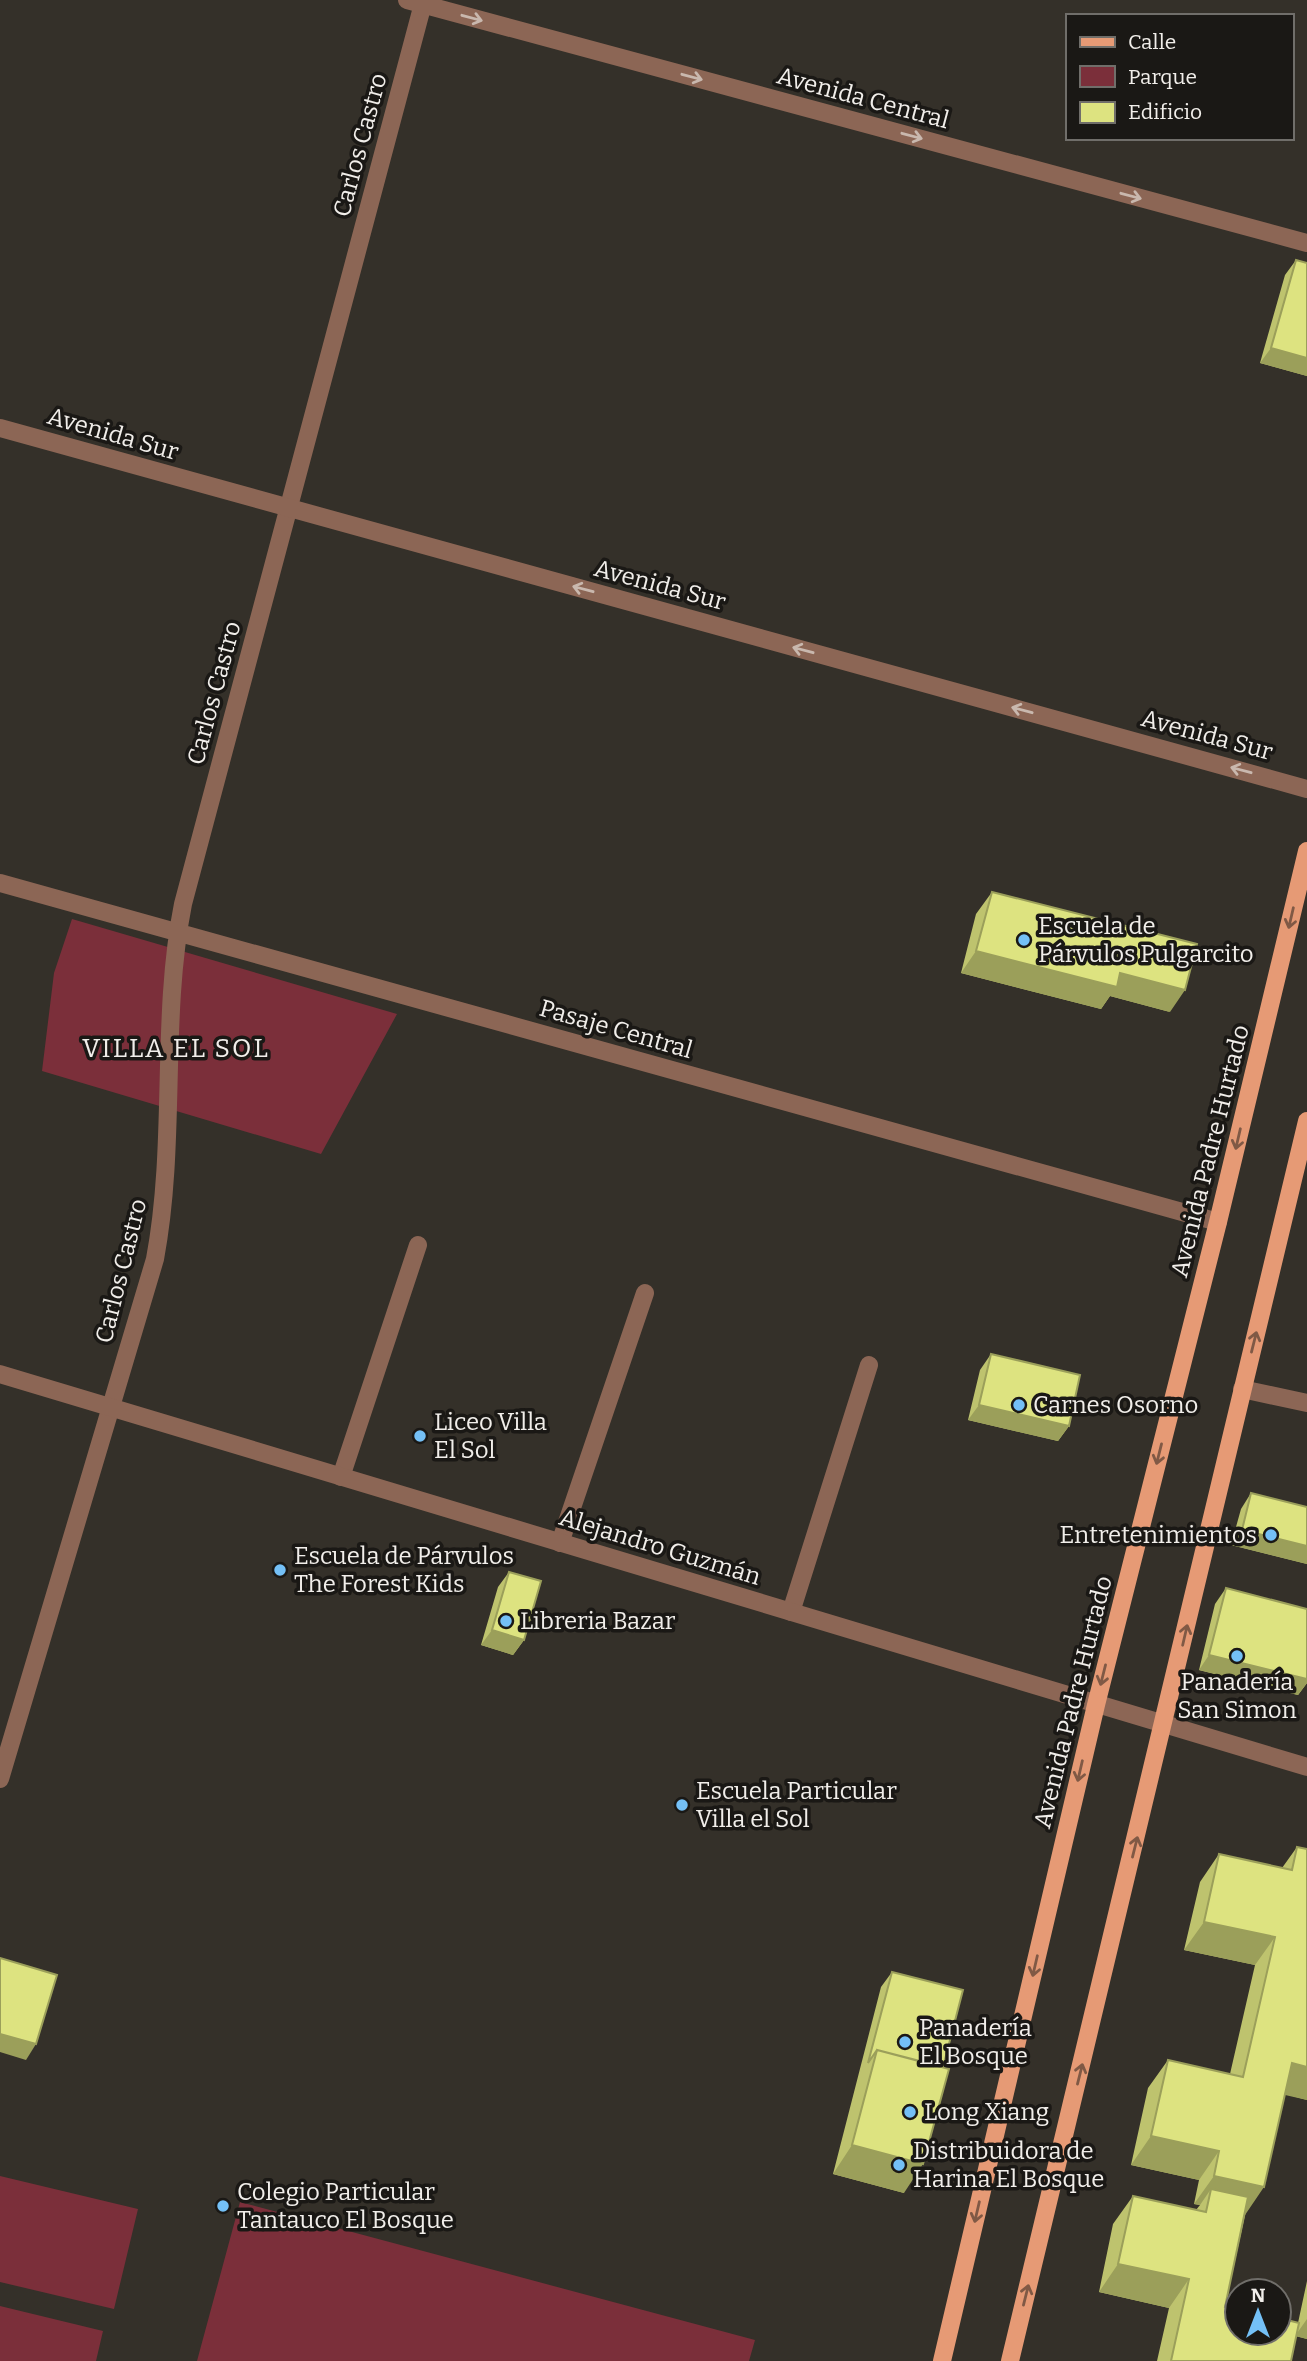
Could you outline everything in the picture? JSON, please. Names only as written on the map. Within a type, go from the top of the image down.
[{"type":"main road","name":"Avenida Padre Hurtado","points":[[942,2361],[1096,1704],[1218,1222],[1307,852]]},
{"type":"main road","points":[[1010,2361],[1307,1121]]},
{"type":"street","name":"Avenida Central","points":[[417,1],[1307,243]]},
{"type":"street","name":"Carlos Castro","points":[[0,1779],[109,1407],[144,1300],[163,1217],[177,932],[290,508],[417,1]]},
{"type":"street","name":"Avenida Sur","points":[[0,428],[1307,789]]},
{"type":"street","name":"Pasaje Central","points":[[0,883],[1218,1222]]},
{"type":"street","points":[[341,1477],[418,1245]]},
{"type":"street","points":[[560,1543],[645,1293]]},
{"type":"street","points":[[791,1612],[869,1365]]},
{"type":"street","name":"Alejandro Guzmán","points":[[0,1374],[1307,1767]]},
{"type":"street","points":[[1242,1389],[1307,1403]]},
{"type":"green space","points":[[72,919],[397,1014],[321,1154],[42,1071],[54,973]]},
{"type":"green space","points":[[0,2176],[138,2209],[114,2309],[0,2282]]},
{"type":"green space","points":[[240,2202],[755,2340],[749,2361],[197,2361]]},
{"type":"green space","points":[[0,2306],[103,2331],[96,2361],[0,2361]]},
{"type":"building","points":[[1296,260],[1307,263],[1307,358],[1271,348]]},
{"type":"building","points":[[992,892],[1197,944],[1185,990],[1120,973],[1117,987],[976,951]]},
{"type":"building","name":"Carnes Osorno","points":[[991,1354],[1080,1375],[1069,1426],[979,1405]]},
{"type":"building","points":[[1251,1493],[1307,1507],[1307,1546],[1242,1530]]},
{"type":"building","points":[[509,1572],[541,1581],[524,1640],[492,1630]]},
{"type":"building","points":[[1226,1588],[1307,1609],[1307,1679],[1209,1655]]},
{"type":"building","points":[[1297,1847],[1307,1849],[1307,2067],[1292,2063],[1264,2187],[1214,2176],[1219,2151],[1151,2136],[1168,2060],[1243,2077],[1275,1937],[1204,1922],[1219,1854],[1292,1870]]},
{"type":"building","points":[[0,1958],[57,1975],[36,2044],[0,2034]]},
{"type":"building","name":"Panadería El Bosque","points":[[892,1972],[963,1990],[943,2067],[877,2050],[868,2063]]},
{"type":"building","points":[[877,2050],[949,2069],[923,2164],[852,2145]]},
{"type":"building","points":[[1211,2189],[1248,2197],[1231,2277],[1223,2277],[1223,2347],[1293,2347],[1293,2322],[1299,2323],[1291,2361],[1171,2361],[1189,2279],[1118,2264],[1133,2196],[1206,2212]]},
{"type":"place","name":"Escuela de Párvulos Pulgarcito","points":[[1024,940]]},
{"type":"place","name":"Carnes Osorno","points":[[1019,1405]]},
{"type":"place","name":"Liceo Villa El Sol","points":[[420,1436]]},
{"type":"place","name":"Entretenimientos","points":[[1271,1535]]},
{"type":"place","name":"Escuela de Párvulos The Forest Kids","points":[[280,1570]]},
{"type":"place","name":"Libreria Bazar","points":[[506,1621]]},
{"type":"place","name":"Panadería San Simon","points":[[1237,1656]]},
{"type":"place","name":"Escuela Particular Villa el Sol","points":[[682,1805]]},
{"type":"place","name":"Panadería El Bosque","points":[[905,2042]]},
{"type":"place","name":"Long Xiang","points":[[910,2112]]},
{"type":"place","name":"Distribuidora de Harina El Bosque","points":[[899,2165]]},
{"type":"place","name":"Colegio Particular Tantauco El Bosque","points":[[223,2206]]},
{"type":"district","name":"VILLA EL SOL","points":[[176,1048]]}]
